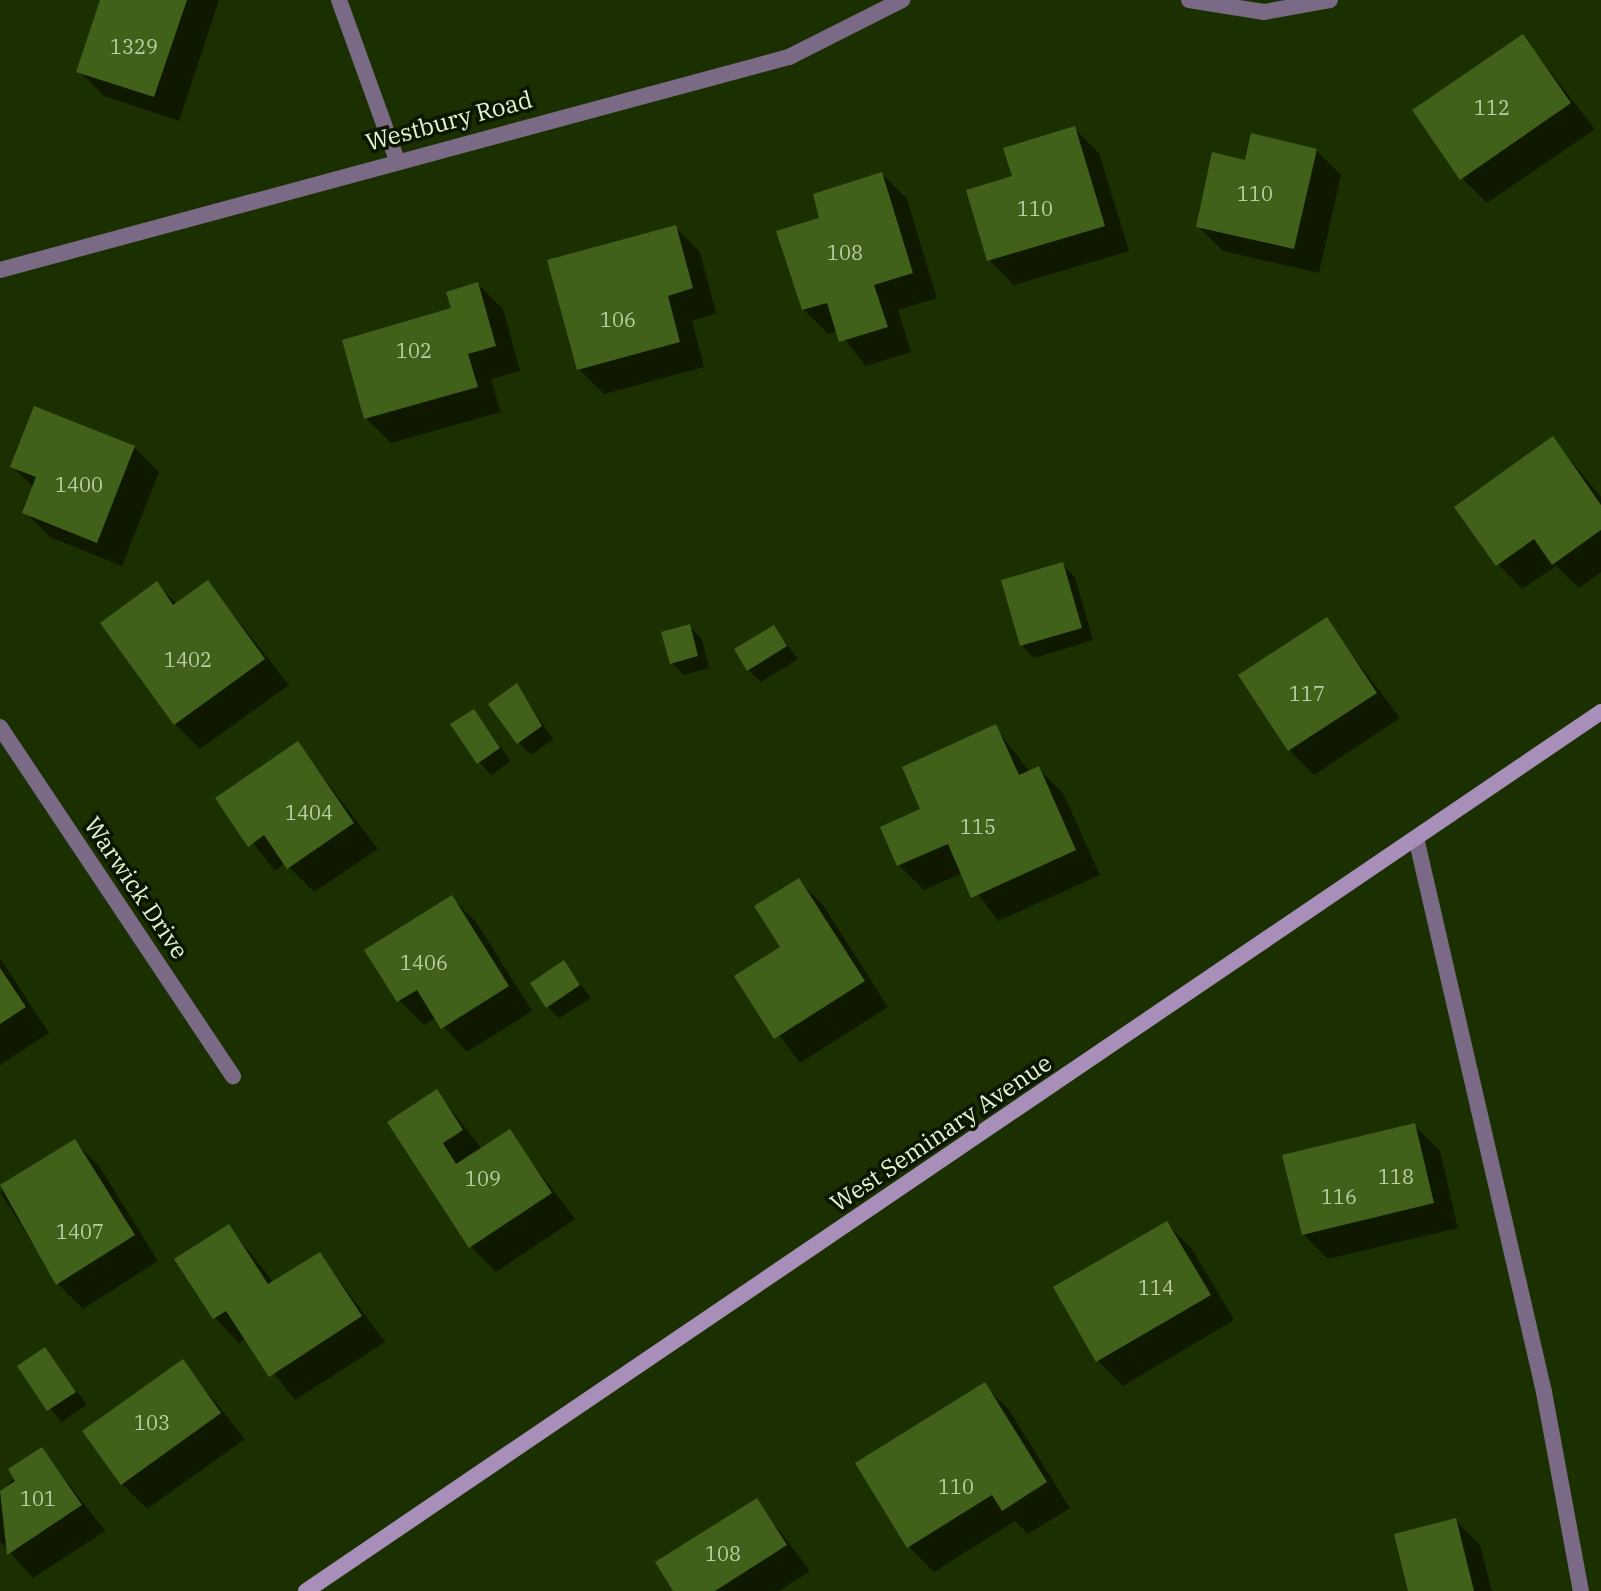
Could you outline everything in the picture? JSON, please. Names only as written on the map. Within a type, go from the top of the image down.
[{"type":"main road","name":"West Seminary Avenue","points":[[306,1591],[1417,842],[1601,712]]},
{"type":"street","points":[[339,0],[397,160]]},
{"type":"street","name":"Westbury Road","points":[[0,270],[397,160],[789,57],[902,0]]},
{"type":"street","points":[[1189,0],[1264,12],[1330,0]]},
{"type":"street","name":"Warwick Drive","points":[[0,727],[233,1076]]},
{"type":"street","points":[[1417,842],[1544,1392],[1581,1591]]},
{"type":"building","points":[[100,0],[187,0],[154,97],[76,72]]},
{"type":"building","points":[[1523,34],[1571,103],[1460,180],[1412,110]]},
{"type":"building","points":[[1075,126],[1105,226],[987,261],[966,190],[1012,176],[1003,148]]},
{"type":"building","points":[[1251,133],[1317,149],[1294,249],[1196,227],[1212,152],[1245,160]]},
{"type":"building","points":[[882,172],[913,273],[874,285],[888,327],[839,342],[827,303],[802,310],[776,231],[819,218],[813,194]]},
{"type":"building","points":[[676,225],[693,288],[668,296],[680,342],[577,370],[547,260]]},
{"type":"building","points":[[478,282],[496,346],[468,354],[478,387],[364,419],[342,340],[451,308],[446,292]]},
{"type":"building","points":[[34,406],[135,446],[97,543],[22,513],[36,477],[10,467]]},
{"type":"building","points":[[1553,436],[1601,505],[1601,530],[1552,565],[1534,539],[1496,566],[1454,507]]},
{"type":"building","points":[[1063,562],[1082,628],[1020,646],[1001,580]]},
{"type":"building","points":[[208,580],[265,659],[174,725],[100,623],[157,581],[173,605]]},
{"type":"building","points":[[1327,617],[1377,693],[1288,751],[1238,675]]},
{"type":"building","points":[[690,624],[698,656],[670,664],[661,632]]},
{"type":"building","points":[[774,625],[787,646],[747,671],[734,649]]},
{"type":"building","points":[[517,683],[542,726],[517,744],[488,704]]},
{"type":"building","points":[[474,709],[500,748],[477,764],[450,724]]},
{"type":"building","points":[[996,724],[1019,775],[1039,766],[1076,850],[971,898],[948,844],[897,866],[880,827],[920,809],[902,767]]},
{"type":"building","points":[[298,741],[354,823],[287,869],[264,835],[248,847],[215,798]]},
{"type":"building","points":[[799,878],[865,981],[774,1039],[734,976],[780,947],[754,906]]},
{"type":"building","points":[[452,895],[509,986],[441,1029],[417,990],[397,1002],[364,950]]},
{"type":"building","points":[[564,960],[580,985],[546,1008],[530,983]]},
{"type":"building","points":[[0,968],[26,1007],[0,1024]]},
{"type":"building","points":[[437,1089],[463,1130],[443,1143],[456,1164],[510,1129],[552,1193],[469,1248],[387,1122]]},
{"type":"building","points":[[1415,1123],[1434,1203],[1302,1235],[1282,1155]]},
{"type":"building","points":[[75,1139],[135,1235],[56,1285],[0,1185]]},
{"type":"building","points":[[1167,1221],[1211,1295],[1096,1362],[1053,1287]]},
{"type":"building","points":[[229,1224],[268,1284],[320,1252],[362,1316],[269,1377],[226,1311],[213,1319],[174,1259]]},
{"type":"building","points":[[45,1347],[76,1392],[47,1411],[17,1366]]},
{"type":"building","points":[[183,1359],[221,1413],[121,1485],[82,1431]]},
{"type":"building","points":[[985,1382],[1047,1482],[1002,1511],[992,1495],[907,1548],[855,1463]]},
{"type":"building","points":[[42,1447],[82,1505],[7,1555],[0,1491],[15,1481],[8,1469]]},
{"type":"building","points":[[757,1498],[787,1545],[715,1591],[673,1591],[655,1562]]},
{"type":"building","points":[[1456,1518],[1474,1591],[1408,1591],[1394,1534]]}]
